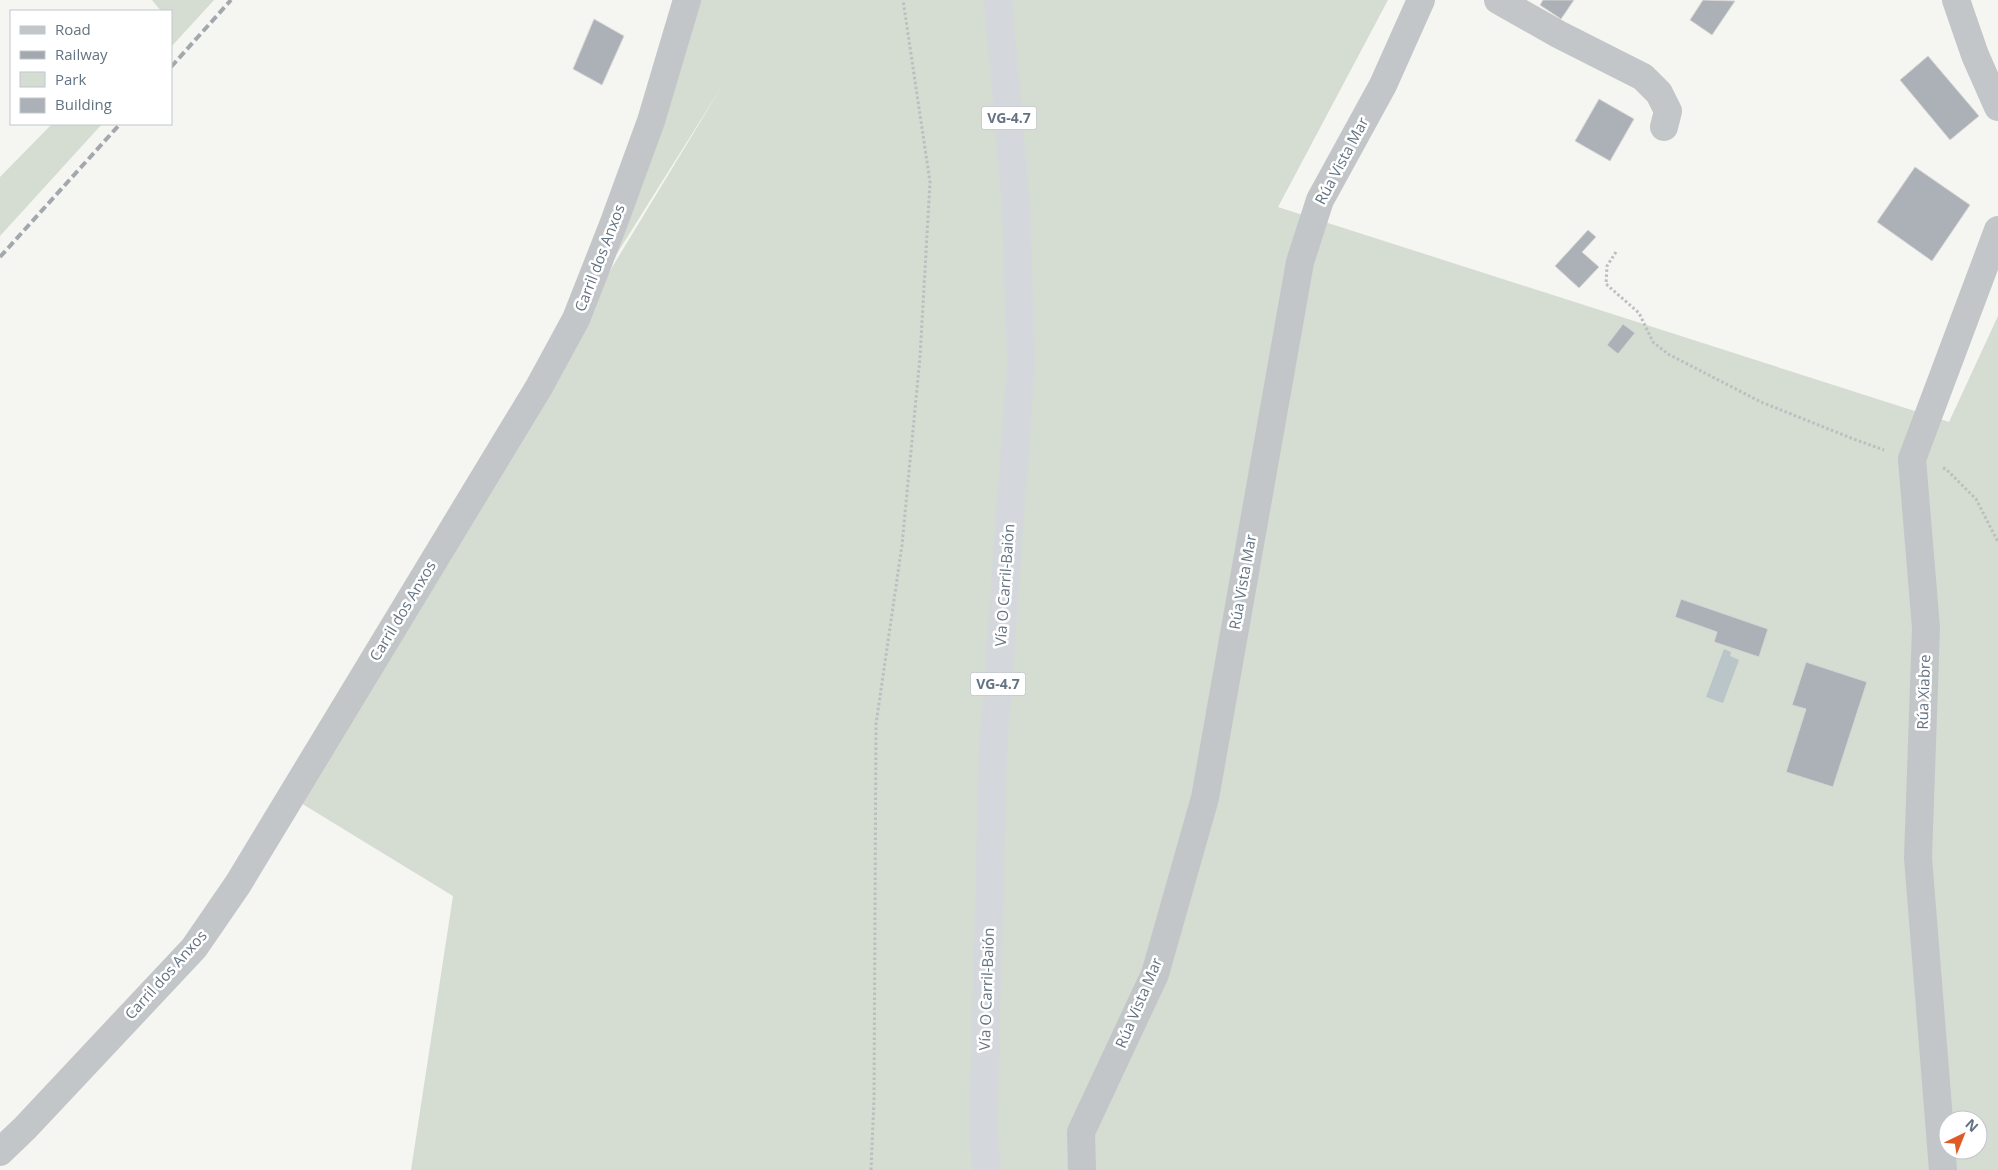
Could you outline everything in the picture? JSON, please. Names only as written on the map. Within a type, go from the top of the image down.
[{"type":"highway","name":"Vía O Carril-Baión","points":[[987,1170],[982,1133],[993,752],[1020,365],[1016,205],[998,0]]},
{"type":"street","name":"Carril dos Anxos","points":[[0,1152],[25,1128],[194,948],[238,884],[534,395],[576,319],[613,225],[651,121],[687,0]]},
{"type":"street","name":"Rúa Vista Mar","points":[[1082,1170],[1080,1132],[1155,974],[1205,798],[1300,262],[1320,200],[1383,85],[1421,0]]},
{"type":"street","points":[[1498,0],[1558,34],[1643,77],[1660,93],[1668,111],[1664,127]]},
{"type":"street","points":[[1956,0],[1975,55],[1998,107]]},
{"type":"street","name":"Rúa Xiabre","points":[[1943,1170],[1918,858],[1926,628],[1912,459],[1998,230]]},
{"type":"path","points":[[871,1170],[874,1089],[876,724],[902,545],[920,357],[930,182],[903,0]]},
{"type":"path","points":[[1616,252],[1607,266],[1606,284],[1639,313],[1654,342],[1668,354],[1760,402],[1851,438],[1946,469],[1976,500],[1998,542]]},
{"type":"green space","points":[[152,0],[214,0],[172,46],[172,10],[160,10]]},
{"type":"green space","points":[[687,0],[1388,0],[1278,207],[1949,422],[1998,316],[1998,1170],[411,1170],[453,896],[291,797],[722,86],[576,319]]},
{"type":"green space","points":[[51,125],[101,125],[0,236],[0,177]]},
{"type":"shaded area","points":[[1724,649],[1731,652],[1730,656],[1739,660],[1723,703],[1706,697]]},
{"type":"building","points":[[1543,0],[1574,0],[1561,19],[1540,5]]},
{"type":"building","points":[[1703,0],[1735,1],[1712,35],[1690,20]]},
{"type":"building","points":[[594,19],[624,36],[602,85],[573,69]]},
{"type":"building","points":[[1928,56],[1979,116],[1950,140],[1900,80]]},
{"type":"building","points":[[1599,99],[1634,119],[1610,161],[1575,141]]},
{"type":"building","points":[[1915,167],[1970,205],[1932,261],[1877,222]]},
{"type":"building","points":[[1588,230],[1596,237],[1582,252],[1599,267],[1579,288],[1555,266]]},
{"type":"building","points":[[1623,324],[1635,333],[1618,354],[1607,345]]},
{"type":"building","points":[[1681,599],[1768,629],[1759,657],[1714,642],[1717,632],[1675,617]]},
{"type":"building","points":[[1806,662],[1867,682],[1833,787],[1786,772],[1806,709],[1792,705]]},
{"type":"railway","points":[[172,66],[231,0]]},
{"type":"railway","points":[[0,257],[119,125]]}]
